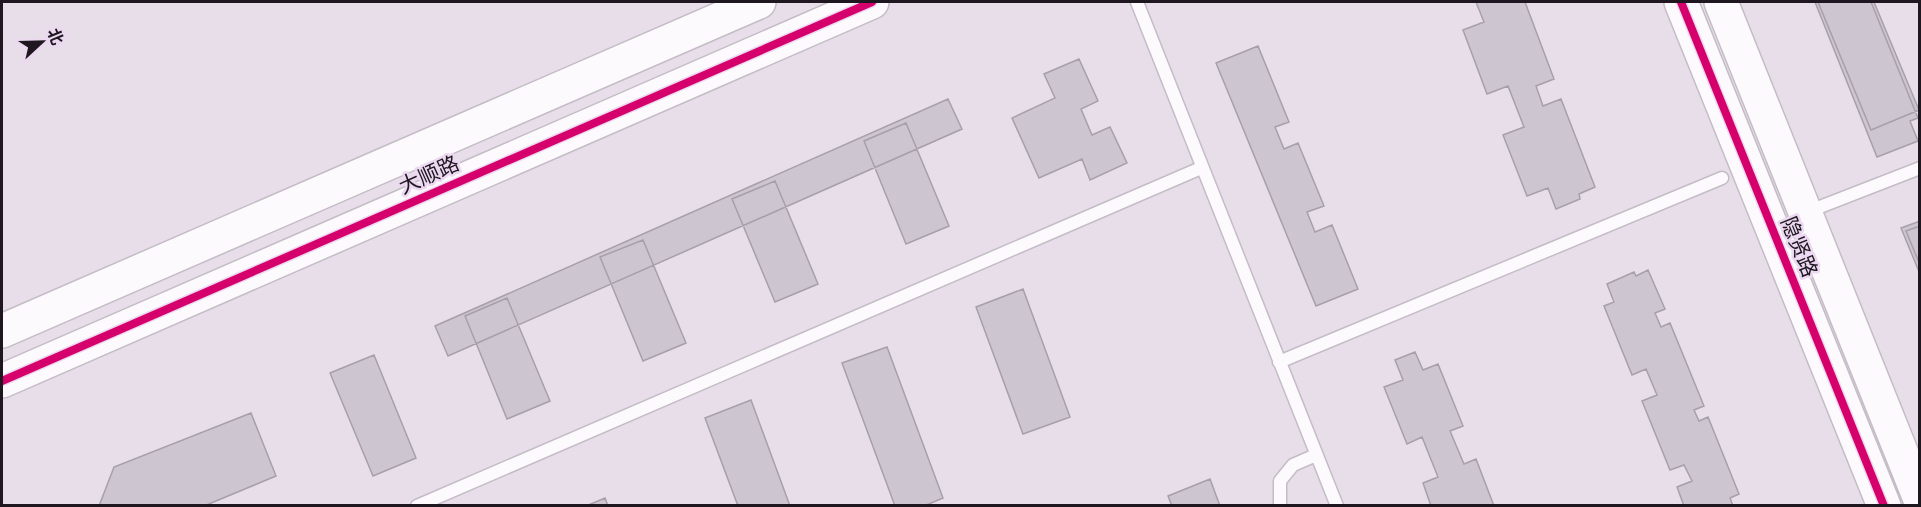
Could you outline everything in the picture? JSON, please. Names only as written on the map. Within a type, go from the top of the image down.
[{"type":"street","name":"大顺路","points":[[2,331],[759,2]]},
{"type":"street","name":"大顺路","points":[[2,381],[872,2]]},
{"type":"street","name":"隐贤路","points":[[1682,2],[1884,506]]},
{"type":"street","name":"隐贤路","points":[[1721,2],[1920,499]]},
{"type":"lane","points":[[1137,2],[1337,506]]},
{"type":"lane","points":[[417,506],[1200,168]]},
{"type":"lane","points":[[1812,210],[1920,168]]},
{"type":"lane","points":[[1279,362],[1722,178]]},
{"type":"lane","points":[[1280,506],[1280,481],[1293,465],[1317,455]]},
{"type":"building","points":[[1476,2],[1525,2],[1554,79],[1536,86],[1543,106],[1561,99],[1595,187],[1579,194],[1580,199],[1556,209],[1548,188],[1527,196],[1503,135],[1524,127],[1508,86],[1487,94],[1463,30],[1484,22]]},
{"type":"building","points":[[1815,2],[1871,2],[1918,118],[1910,121],[1918,141],[1877,157]]},
{"type":"building","points":[[1818,2],[1874,2],[1919,110],[1871,130]]},
{"type":"building","points":[[1258,46],[1289,122],[1275,127],[1284,149],[1298,143],[1324,206],[1307,212],[1315,232],[1332,225],[1358,289],[1316,306],[1216,63]]},
{"type":"building","points":[[1079,59],[1098,101],[1081,109],[1092,135],[1110,127],[1127,163],[1090,180],[1082,159],[1039,178],[1012,118],[1055,98],[1044,74]]},
{"type":"building","points":[[948,99],[962,129],[448,356],[435,326]]},
{"type":"building","points":[[906,123],[949,226],[906,244],[864,141]]},
{"type":"building","points":[[775,181],[818,284],[775,302],[732,199]]},
{"type":"building","points":[[1920,221],[1920,274],[1901,228]]},
{"type":"building","points":[[1920,226],[1920,265],[1906,231]]},
{"type":"building","points":[[643,240],[686,343],[643,361],[600,257]]},
{"type":"building","points":[[1648,270],[1665,309],[1655,313],[1661,327],[1670,323],[1704,406],[1694,410],[1699,421],[1708,417],[1739,494],[1730,498],[1733,506],[1684,506],[1677,487],[1692,481],[1684,465],[1670,470],[1642,401],[1657,395],[1646,369],[1632,375],[1604,306],[1614,302],[1607,284],[1634,272],[1636,276]]},
{"type":"building","points":[[1023,289],[1070,417],[1023,434],[976,307]]},
{"type":"building","points":[[507,298],[550,401],[507,419],[465,316]]},
{"type":"building","points":[[887,347],[943,498],[924,506],[895,506],[842,363]]},
{"type":"building","points":[[1415,352],[1423,370],[1438,364],[1463,426],[1450,431],[1464,464],[1476,459],[1494,506],[1431,506],[1423,483],[1438,477],[1422,437],[1407,444],[1384,387],[1403,380],[1395,360]]},
{"type":"building","points":[[374,355],[416,458],[373,476],[330,373]]},
{"type":"building","points":[[751,400],[790,506],[738,506],[705,418]]},
{"type":"building","points":[[251,413],[276,476],[204,506],[99,506],[114,467]]},
{"type":"building","points":[[1210,479],[1220,506],[1172,506],[1168,496]]},
{"type":"building","points":[[605,498],[608,506],[586,506]]},
{"type":"cycle path","points":[[2,381],[872,2]]},
{"type":"cycle path","points":[[1681,2],[1884,506]]}]
